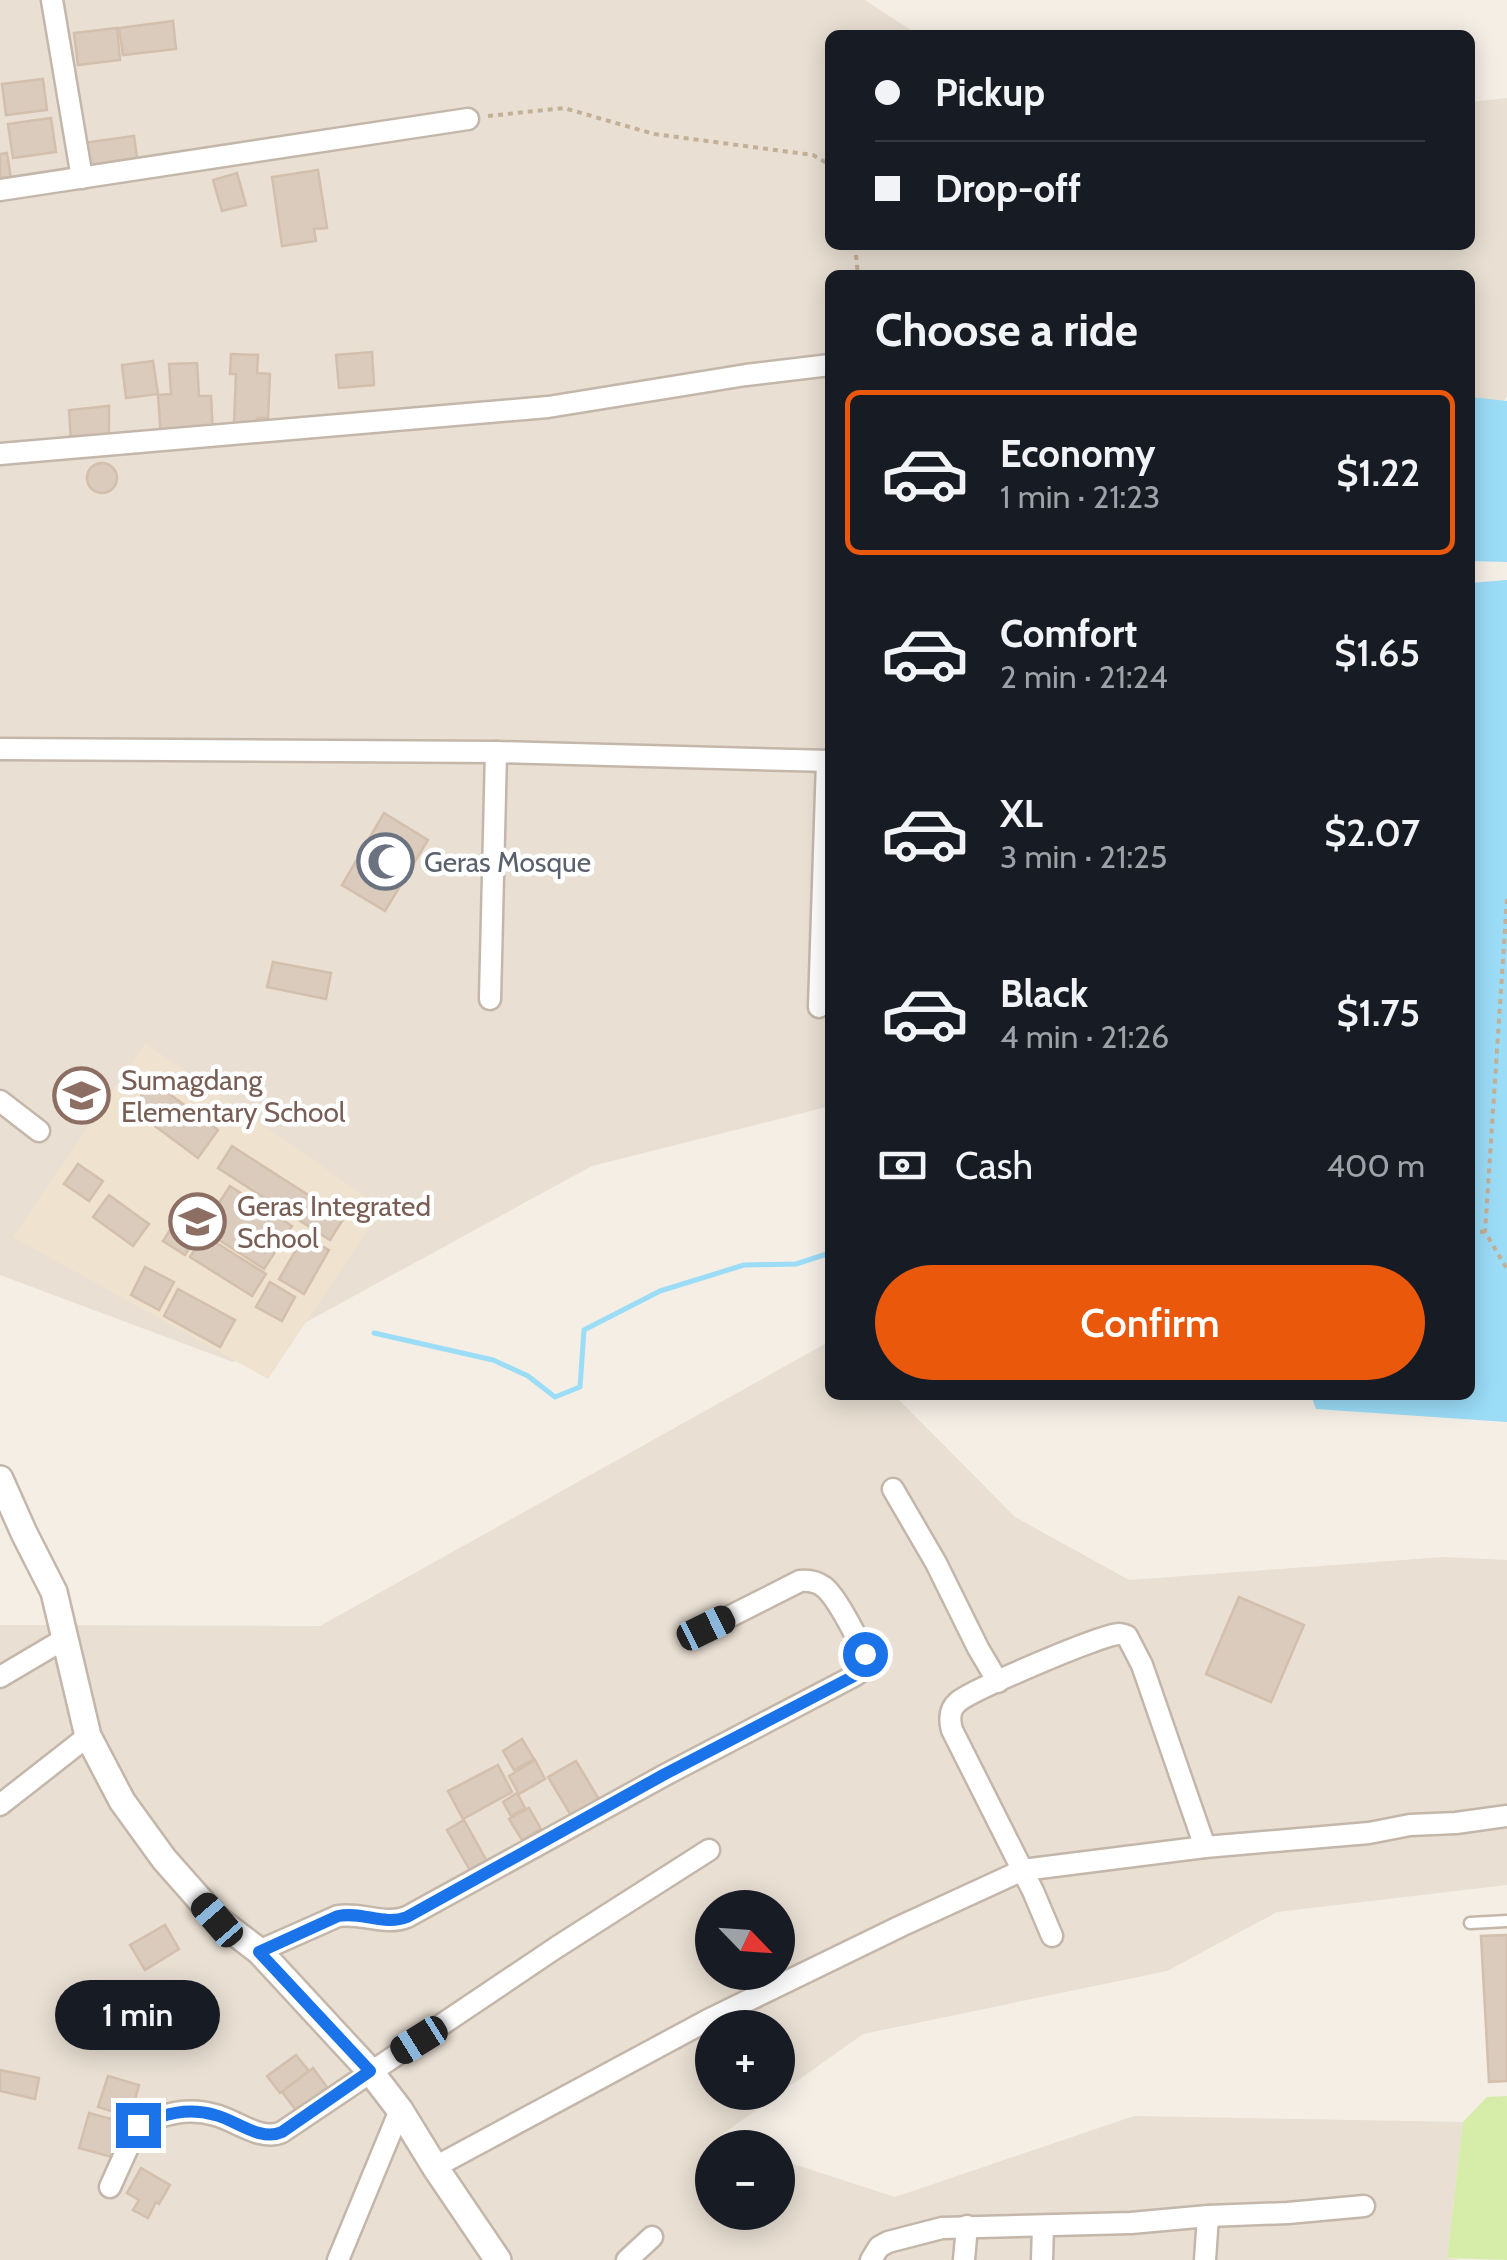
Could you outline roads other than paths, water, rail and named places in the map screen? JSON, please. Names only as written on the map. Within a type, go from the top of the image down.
[{"type":"street","points":[[52,0],[82,178]]},
{"type":"street","points":[[0,190],[468,119]]},
{"type":"street","points":[[0,454],[548,407],[746,374],[825,366]]},
{"type":"street","points":[[0,749],[496,752],[825,761]]},
{"type":"street","points":[[490,999],[496,752]]},
{"type":"street","points":[[819,1007],[825,859]]},
{"type":"street","points":[[0,1101],[40,1131]]},
{"type":"street","points":[[0,1479],[54,1592],[88,1736],[122,1801],[164,1859],[217,1920],[259,1952],[370,2071],[498,2260]]},
{"type":"street","points":[[893,1488],[998,1682]]},
{"type":"street","points":[[259,1952],[338,1916],[351,1914],[391,1922],[407,1917],[665,1774],[854,1676],[867,1661],[833,1596],[822,1584],[811,1580],[706,1628]]},
{"type":"street","points":[[1052,1936],[950,1722],[957,1702],[1099,1640],[1119,1634],[1127,1636],[1142,1665],[1206,1847]]},
{"type":"street","points":[[0,1678],[66,1638]]},
{"type":"street","points":[[0,1805],[88,1736]]},
{"type":"street","points":[[436,2167],[708,2020],[1023,1870],[1507,1816]]},
{"type":"street","points":[[110,2187],[138,2125],[160,2115],[205,2112],[275,2136],[709,1850]]},
{"type":"street","points":[[338,2260],[400,2110]]},
{"type":"street","points":[[871,2260],[879,2247],[888,2242],[942,2228],[1131,2223],[1364,2206]]},
{"type":"street","points":[[1205,2260],[1208,2216]]},
{"type":"street","points":[[964,2260],[967,2226]]},
{"type":"street","points":[[1042,2260],[1044,2226]]},
{"type":"street","points":[[627,2260],[652,2237]]},
{"type":"lane","points":[[1470,1923],[1507,1920]]},
{"type":"water","points":[[1475,398],[1507,401],[1507,562],[1475,561]]},
{"type":"water","points":[[1507,580],[1507,1422],[1316,1409],[1313,1400],[1475,1400],[1475,583]]},
{"type":"waterway","points":[[374,1333],[493,1360],[528,1376],[555,1397],[580,1387],[584,1330],[660,1291],[744,1265],[796,1264],[825,1255]]},
{"type":"place","name":"Geras Mosque","points":[[385,862]]},
{"type":"place","name":"Sumagdang Elementary School","points":[[82,1096]]},
{"type":"place","name":"Geras Integrated School","points":[[198,1222]]}]
